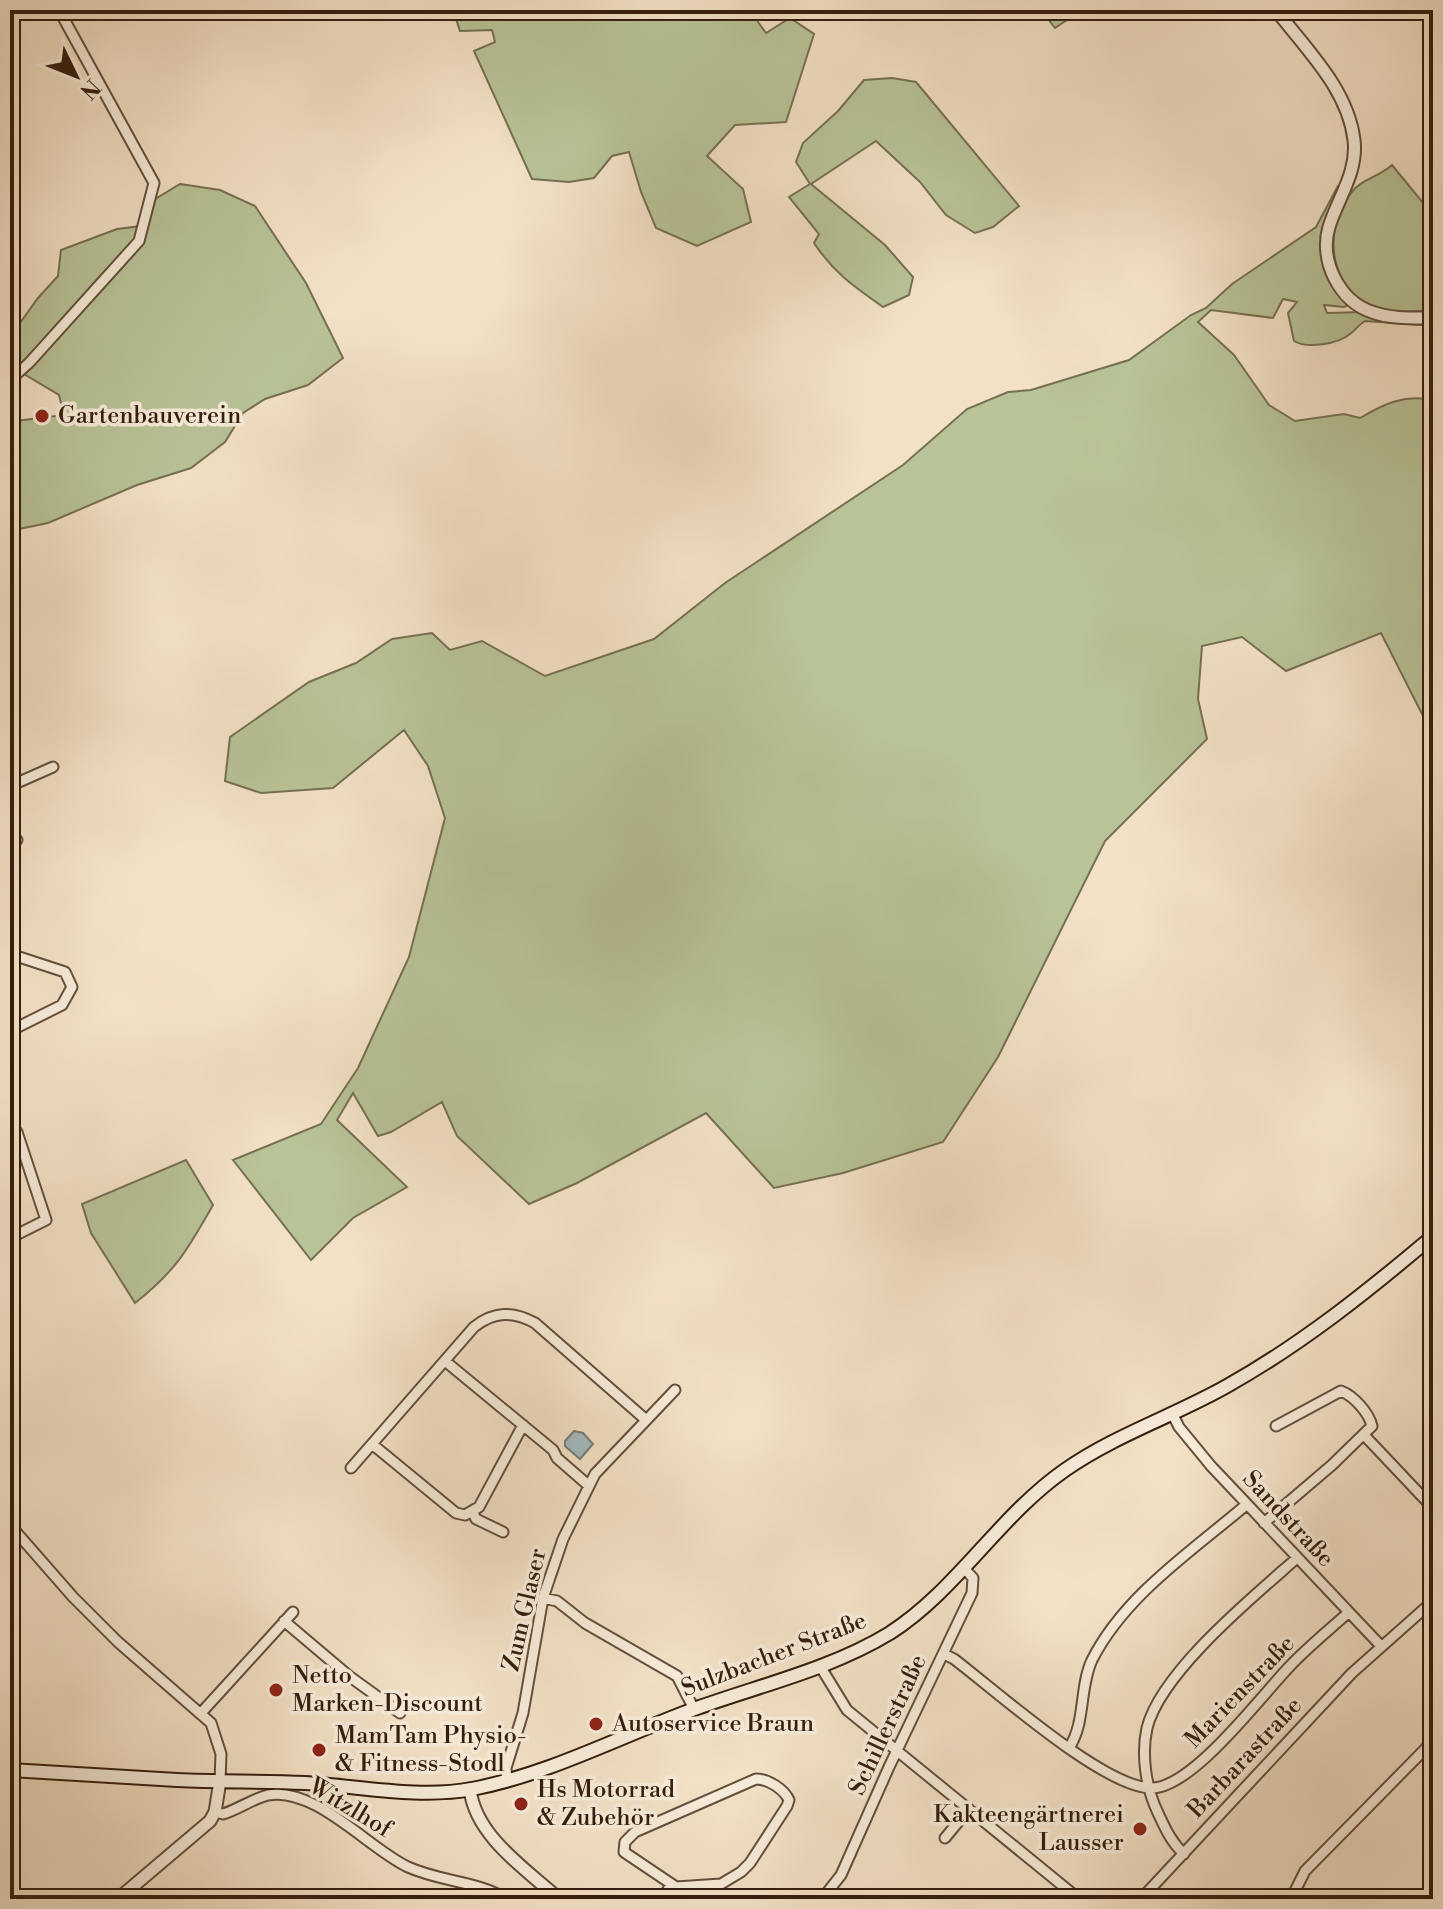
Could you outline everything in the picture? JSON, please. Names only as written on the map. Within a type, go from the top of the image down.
[{"type":"main road","name":"Sulzbacher Straße","points":[[10,1770],[306,1783],[424,1792],[470,1789],[507,1781],[694,1709],[820,1666],[897,1628],[929,1602],[1017,1511],[1061,1472],[1105,1446],[1223,1389],[1300,1341],[1353,1303],[1433,1236]]},
{"type":"street","points":[[10,380],[139,241],[154,183],[59,10]]},
{"type":"street","points":[[1276,10],[1331,81],[1349,118],[1354,141],[1354,163],[1329,228],[1326,249],[1329,267],[1338,284],[1361,308],[1391,317],[1433,318]]},
{"type":"street","points":[[10,786],[53,767]]},
{"type":"street","points":[[10,954],[65,972],[72,987],[62,1005],[10,1031]]},
{"type":"street","points":[[10,1238],[46,1220],[17,1132]]},
{"type":"street","points":[[351,1468],[481,1321],[501,1314],[513,1314],[535,1323],[645,1419]]},
{"type":"street","points":[[445,1361],[523,1425],[588,1485]]},
{"type":"street","name":"Zum Glaser","points":[[507,1781],[506,1768],[523,1713],[543,1598],[563,1539],[588,1485],[645,1419],[675,1390]]},
{"type":"street","points":[[1264,1523],[1372,1426],[1371,1420],[1341,1391],[1276,1426]]},
{"type":"street","name":"Sandstraße","points":[[1172,1413],[1179,1427],[1246,1505],[1381,1646]]},
{"type":"street","points":[[372,1444],[456,1513],[465,1515],[479,1507],[523,1425]]},
{"type":"street","points":[[1364,1435],[1433,1508]]},
{"type":"street","points":[[1069,1748],[1077,1736],[1089,1668],[1110,1630],[1138,1598],[1246,1505]]},
{"type":"street","points":[[473,1513],[476,1519],[503,1532]]},
{"type":"street","points":[[10,1525],[73,1597],[118,1642],[211,1723],[218,1741],[220,1781],[215,1812],[202,1829],[118,1899]]},
{"type":"street","points":[[1184,1854],[1169,1838],[1149,1788],[1145,1740],[1148,1725],[1171,1684],[1189,1661],[1297,1558]]},
{"type":"street","name":"Schillerstraße","points":[[822,1899],[841,1875],[974,1586],[973,1578],[963,1567]]},
{"type":"street","points":[[543,1598],[557,1601],[585,1623],[677,1676],[694,1709]]},
{"type":"street","name":"Barbarastraße","points":[[1141,1899],[1321,1706],[1381,1646],[1433,1601]]},
{"type":"street","points":[[201,1713],[293,1612]]},
{"type":"street","name":"Marienstraße","points":[[1149,1788],[1159,1787],[1194,1770],[1297,1658],[1349,1612]]},
{"type":"street","points":[[284,1621],[349,1676],[400,1713]]},
{"type":"street","points":[[944,1654],[1100,1769],[1149,1788]]},
{"type":"street","points":[[820,1666],[847,1710],[1079,1899]]},
{"type":"street","points":[[1291,1899],[1305,1871],[1433,1741]]},
{"type":"street","points":[[756,1779],[766,1781],[787,1795],[787,1806],[741,1872],[721,1884],[671,1885],[624,1852],[622,1848],[629,1837],[756,1779]]},
{"type":"street","points":[[470,1789],[481,1821],[503,1849],[559,1899]]},
{"type":"street","name":"Witzlhof","points":[[215,1812],[223,1814],[269,1795],[286,1795],[333,1816],[405,1866],[484,1886],[507,1899]]},
{"type":"street","points":[[945,1838],[969,1809]]},
{"type":"street","points":[[662,1899],[671,1885]]},
{"type":"green space","points":[[453,10],[757,10],[758,22],[766,33],[790,18],[814,34],[786,122],[735,125],[707,156],[743,189],[751,222],[697,246],[656,228],[629,152],[612,156],[594,178],[569,182],[532,179],[474,51],[495,42],[492,30],[460,31]]},
{"type":"green space","points":[[1041,10],[1082,10],[1055,28]]},
{"type":"green space","points":[[892,78],[916,82],[1019,206],[993,227],[975,233],[946,215],[920,182],[876,141],[811,184],[885,245],[913,277],[909,295],[883,307],[829,263],[814,243],[819,234],[789,197],[810,184],[796,162],[803,143],[838,111],[864,80]]},
{"type":"green space","points":[[1392,165],[1433,215],[1433,310],[1409,312],[1378,309],[1357,297],[1338,271],[1334,239],[1342,207],[1355,188]]},
{"type":"green space","points":[[180,184],[220,190],[255,206],[306,283],[343,358],[308,385],[265,399],[243,413],[225,442],[191,468],[137,485],[48,523],[19,529],[10,477],[10,393],[15,394],[15,421],[64,415],[59,395],[24,374],[13,357],[20,323],[58,276],[61,250],[117,229],[141,226],[152,201]]},
{"type":"green space","points":[[1338,186],[1341,187],[1322,237],[1323,259],[1350,304],[1344,307],[1324,305],[1327,313],[1364,312],[1420,321],[1421,325],[1365,321],[1338,340],[1314,345],[1300,343],[1294,341],[1288,313],[1297,302],[1283,299],[1273,318],[1211,310],[1198,322],[1234,355],[1269,405],[1295,421],[1344,414],[1360,418],[1395,402],[1413,398],[1433,400],[1433,711],[1422,714],[1381,633],[1286,671],[1242,637],[1202,646],[1198,699],[1207,739],[1105,841],[998,1057],[943,1142],[843,1173],[774,1188],[706,1113],[577,1183],[529,1204],[457,1136],[442,1102],[391,1132],[378,1136],[353,1093],[337,1120],[407,1187],[353,1218],[311,1260],[233,1160],[321,1124],[358,1068],[409,957],[445,818],[428,766],[404,730],[333,788],[261,793],[225,781],[230,737],[309,682],[356,663],[392,639],[432,633],[450,650],[482,641],[545,676],[654,639],[725,583],[903,465],[967,409],[1008,392],[1031,390],[1129,360],[1316,227]]},
{"type":"green space","points":[[186,1160],[213,1205],[180,1258],[135,1303],[91,1233],[82,1204]]},
{"type":"water","points":[[574,1431],[583,1433],[593,1444],[580,1459],[565,1446],[565,1441]]},
{"type":"place","name":"Gartenbauverein","points":[[42,416]]},
{"type":"place","name":"Netto Marken-Discount","points":[[276,1690]]},
{"type":"place","name":"Autoservice Braun","points":[[596,1724]]},
{"type":"place","name":"MamTam Physio- & Fitness-Stodl","points":[[319,1750]]},
{"type":"place","name":"Hs Motorrad & Zubehör","points":[[521,1804]]},
{"type":"place","name":"Kakteengärtnerei Lausser","points":[[1140,1829]]}]
